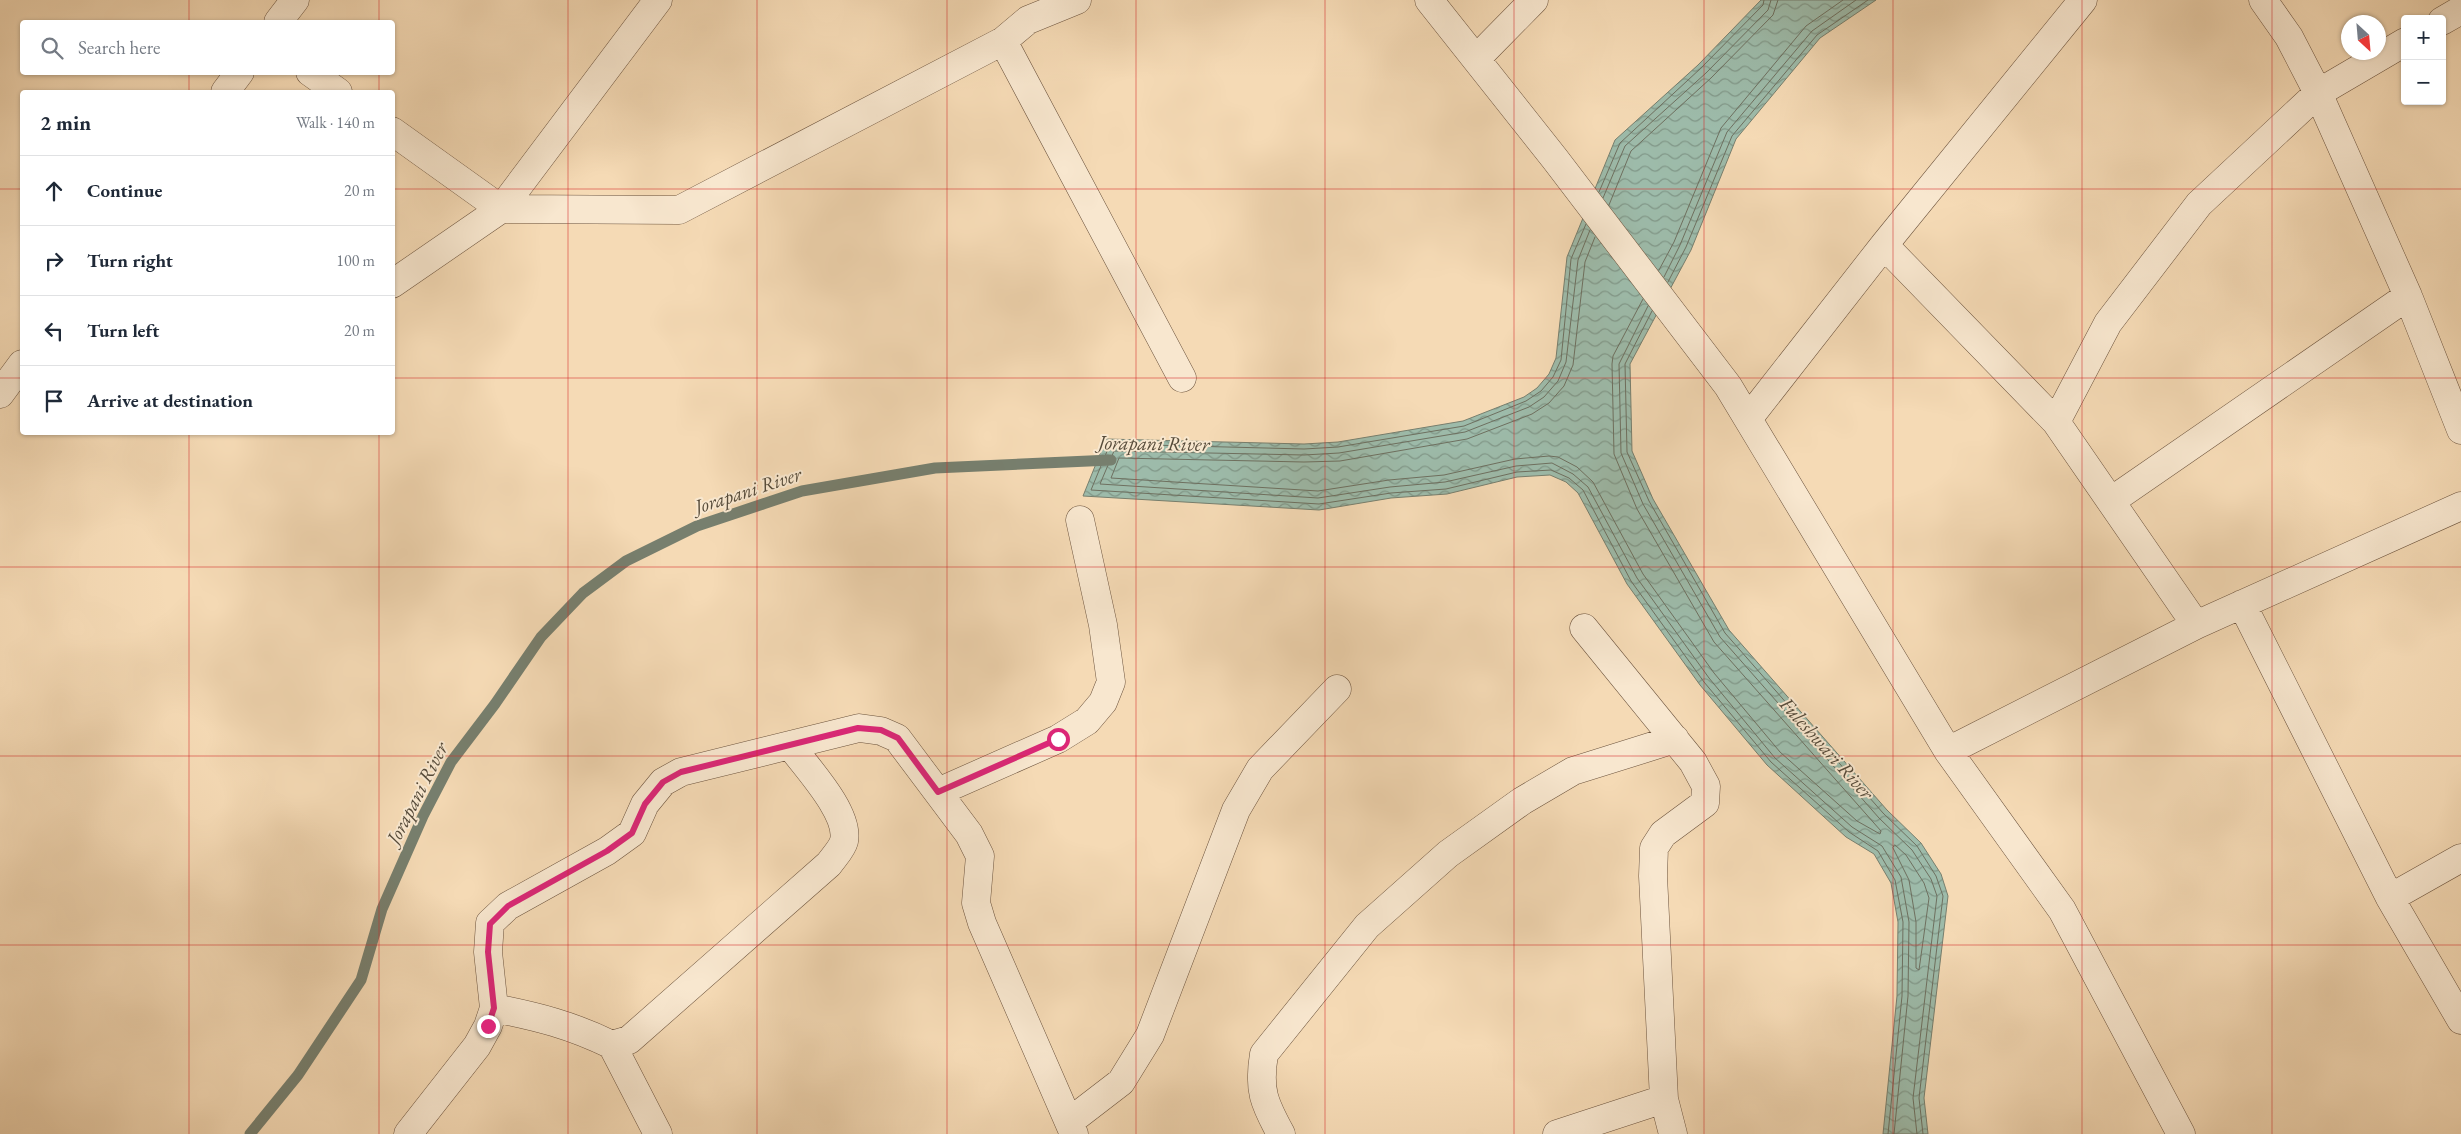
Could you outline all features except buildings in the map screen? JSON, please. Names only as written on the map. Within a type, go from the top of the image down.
[{"type":"street","points":[[280,20],[295,0]]},
{"type":"street","points":[[395,282],[501,209],[658,0]]},
{"type":"street","points":[[395,133],[501,209],[679,210],[1003,41],[1028,20],[1077,0]]},
{"type":"street","points":[[1429,0],[1556,159],[1728,386],[1948,751],[2062,910],[2181,1134]]},
{"type":"street","points":[[1476,59],[1534,0]]},
{"type":"street","points":[[1748,419],[1884,245],[2084,0]]},
{"type":"street","points":[[2263,0],[2289,37],[2318,93],[2408,296],[2461,430]]},
{"type":"street","points":[[2446,19],[2461,10]]},
{"type":"street","points":[[1003,41],[1182,378]]},
{"type":"street","points":[[2056,422],[2108,322],[2199,204],[2318,93],[2401,44]]},
{"type":"street","points":[[226,90],[238,75]]},
{"type":"street","points":[[314,75],[335,90]]},
{"type":"street","points":[[1884,245],[2056,422],[2196,625]]},
{"type":"street","points":[[2111,501],[2408,296]]},
{"type":"street","points":[[0,394],[20,367]]},
{"type":"street","points":[[1948,751],[2196,625],[2461,506]]},
{"type":"street","points":[[938,792],[1058,739],[1086,722],[1103,702],[1111,682],[1103,625],[1080,520]]},
{"type":"street","points":[[2242,604],[2390,898],[2461,1020]]},
{"type":"street","points":[[1584,628],[1693,762],[1706,786],[1705,803],[1663,834],[1654,848],[1664,1098],[1673,1134]]},
{"type":"street","points":[[408,1134],[477,1046],[488,1026],[494,1008],[488,952],[490,924],[508,906],[607,851],[632,833],[645,804],[663,782],[681,772],[858,728],[881,730],[898,738],[969,834],[980,856],[976,903],[982,922],[1071,1128],[1121,1082],[1150,1036],[1236,810],[1260,769],[1337,689]]},
{"type":"street","points":[[1281,1134],[1264,1104],[1260,1075],[1264,1054],[1367,926],[1448,854],[1522,801],[1573,771],[1675,739]]},
{"type":"street","points":[[612,1045],[629,1040],[645,1027],[672,1001],[829,864],[844,842],[843,823],[833,803],[790,745]]},
{"type":"street","points":[[2390,898],[2461,858]]},
{"type":"street","points":[[494,1008],[543,1017],[578,1028],[612,1045],[658,1134]]},
{"type":"street","points":[[1557,1134],[1664,1098]]},
{"type":"water","name":"Fuleshwari River","points":[[1761,0],[1876,0],[1820,38],[1736,139],[1691,250],[1630,364],[1632,451],[1653,499],[1729,630],[1887,810],[1921,843],[1941,874],[1948,896],[1924,1098],[1928,1134],[1883,1134],[1897,996],[1898,922],[1891,883],[1874,854],[1846,837],[1767,765],[1700,685],[1627,584],[1578,493],[1566,482],[1550,475],[1517,477],[1447,494],[1391,498],[1319,510],[1083,496],[1106,439],[1304,444],[1338,442],[1463,421],[1524,397],[1537,388],[1549,374],[1556,358],[1567,257],[1615,140],[1698,65]]},
{"type":"waterway","name":"Jorapani River","points":[[250,1134],[298,1075],[361,980],[382,909],[423,816],[451,762],[495,704],[541,637],[583,593],[626,561],[697,526],[802,491],[935,468],[1111,460]]},
{"type":"route","points":[[488,1026],[494,1008],[488,952],[490,924],[508,906],[607,851],[632,833],[645,804],[663,782],[681,772],[858,728],[881,730],[898,738],[938,792],[1058,739]]}]
